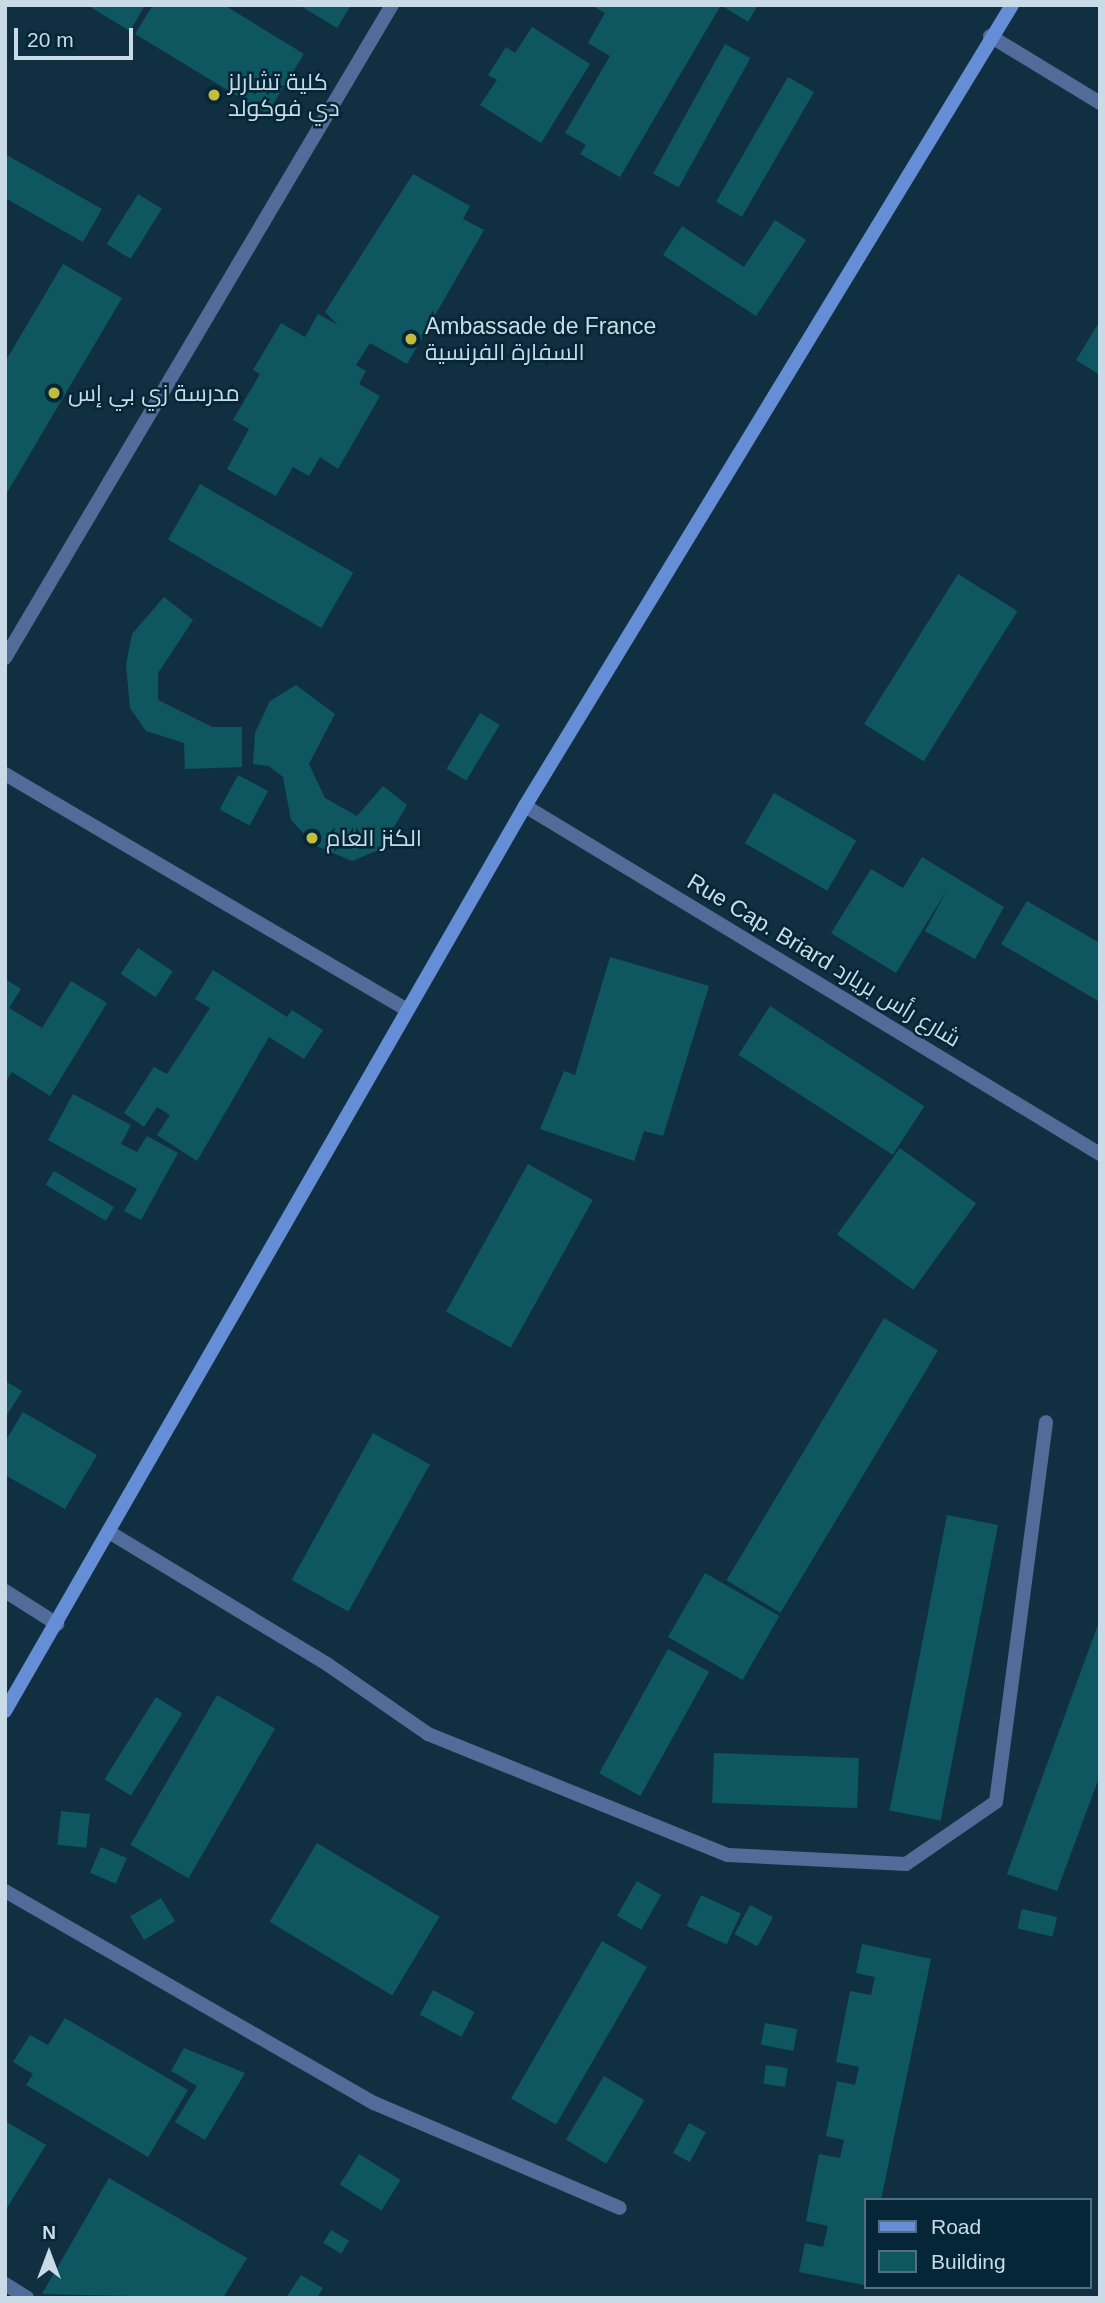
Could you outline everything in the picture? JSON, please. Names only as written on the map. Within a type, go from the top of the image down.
[{"type":"main road","points":[[5,1711],[525,806],[990,36],[1012,5]]},
{"type":"street","points":[[5,658],[392,5]]},
{"type":"street","points":[[990,36],[1100,103]]},
{"type":"street","points":[[5,774],[407,1010]]},
{"type":"street","name":"Rue Cap. Briard شارع رأس بريارد","points":[[525,806],[1100,1154]]},
{"type":"street","points":[[109,1532],[327,1664],[428,1734],[728,1855],[906,1864],[996,1802],[1046,1422]]},
{"type":"street","points":[[5,1591],[57,1623]]},
{"type":"street","points":[[5,1891],[374,2103],[620,2208]]},
{"type":"street","points":[[5,2284],[27,2298]]},
{"type":"building","points":[[87,5],[145,5],[130,31]]},
{"type":"building","points":[[153,5],[224,5],[304,54],[267,114],[135,34]]},
{"type":"building","points":[[299,5],[351,5],[337,28]]},
{"type":"building","points":[[591,5],[721,5],[620,177],[580,154],[586,145],[565,133],[610,56],[588,43],[605,13]]},
{"type":"building","points":[[721,5],[758,5],[748,22]]},
{"type":"building","points":[[532,27],[590,64],[541,143],[480,105],[497,80],[488,75],[506,47],[515,53]]},
{"type":"building","points":[[725,44],[750,58],[679,188],[653,173]]},
{"type":"building","points":[[788,77],[814,92],[742,217],[716,202]]},
{"type":"building","points":[[5,154],[102,209],[83,242],[5,198]]},
{"type":"building","points":[[413,174],[470,206],[463,219],[484,230],[407,364],[370,343],[356,365],[366,371],[359,384],[380,396],[338,469],[320,457],[309,476],[293,467],[276,496],[227,469],[249,429],[233,420],[260,374],[253,370],[281,323],[305,337],[318,314],[338,325],[325,312]]},
{"type":"building","points":[[138,194],[162,209],[130,259],[107,244]]},
{"type":"building","points":[[775,220],[806,240],[756,316],[663,255],[682,226],[744,267]]},
{"type":"building","points":[[63,264],[122,298],[5,496],[5,362]]},
{"type":"building","points":[[1100,321],[1100,375],[1076,360]]},
{"type":"building","points":[[200,484],[353,572],[321,628],[168,539]]},
{"type":"building","points":[[958,574],[1017,611],[924,761],[864,724]]},
{"type":"building","points":[[164,597],[193,620],[158,673],[158,700],[212,727],[242,727],[242,767],[185,769],[184,743],[146,731],[130,708],[126,665],[132,634]]},
{"type":"building","points":[[296,685],[335,714],[309,764],[325,798],[357,816],[383,786],[407,805],[381,849],[352,861],[314,845],[291,820],[283,777],[269,766],[253,764],[255,733],[270,701]]},
{"type":"building","points":[[480,713],[500,725],[466,781],[447,769]]},
{"type":"building","points":[[238,775],[268,791],[250,825],[220,809]]},
{"type":"building","points":[[774,793],[856,840],[827,891],[745,843]]},
{"type":"building","points":[[922,857],[1004,907],[975,959],[925,931],[948,888],[896,973],[831,933],[871,869],[903,888]]},
{"type":"building","points":[[1027,901],[1100,943],[1100,1002],[1001,944]]},
{"type":"building","points":[[138,948],[173,971],[155,997],[121,974]]},
{"type":"building","points":[[610,957],[709,986],[663,1136],[644,1131],[634,1161],[540,1129],[564,1071],[575,1075]]},
{"type":"building","points":[[213,970],[287,1017],[292,1010],[323,1030],[304,1059],[269,1037],[197,1161],[157,1135],[170,1115],[157,1107],[144,1127],[124,1113],[154,1067],[167,1074],[210,1008],[195,999]]},
{"type":"building","points":[[5,979],[21,989],[9,1008],[42,1028],[71,981],[107,1003],[50,1096],[12,1072],[5,1083]]},
{"type":"building","points":[[770,1006],[924,1106],[893,1155],[738,1055]]},
{"type":"building","points":[[73,1094],[131,1125],[121,1144],[137,1152],[147,1136],[178,1153],[141,1220],[124,1211],[137,1189],[48,1140]]},
{"type":"building","points":[[900,1148],[976,1203],[913,1290],[837,1235]]},
{"type":"building","points":[[528,1164],[593,1200],[511,1348],[446,1312]]},
{"type":"building","points":[[54,1171],[114,1207],[106,1221],[46,1185]]},
{"type":"building","points":[[884,1318],[938,1350],[780,1613],[726,1580]]},
{"type":"building","points":[[5,1381],[22,1391],[5,1418]]},
{"type":"building","points":[[23,1412],[97,1455],[65,1509],[5,1475],[5,1442]]},
{"type":"building","points":[[373,1433],[430,1465],[348,1611],[292,1580]]},
{"type":"building","points":[[947,1515],[998,1525],[941,1820],[890,1810]]},
{"type":"building","points":[[705,1573],[779,1616],[742,1680],[668,1637]]},
{"type":"building","points":[[1100,1619],[1100,1775],[1057,1891],[1007,1874]]},
{"type":"building","points":[[668,1649],[709,1672],[640,1796],[599,1773]]},
{"type":"building","points":[[217,1695],[275,1728],[189,1878],[130,1845]]},
{"type":"building","points":[[156,1697],[182,1713],[131,1796],[105,1779]]},
{"type":"building","points":[[714,1753],[859,1758],[857,1808],[712,1803]]},
{"type":"building","points":[[61,1811],[90,1814],[86,1848],[57,1845]]},
{"type":"building","points":[[317,1843],[440,1917],[392,1996],[270,1922]]},
{"type":"building","points":[[101,1847],[127,1858],[116,1884],[90,1873]]},
{"type":"building","points":[[637,1881],[661,1895],[641,1930],[617,1916]]},
{"type":"building","points":[[701,1895],[741,1914],[727,1944],[687,1926]]},
{"type":"building","points":[[161,1898],[175,1921],[144,1940],[130,1917]]},
{"type":"building","points":[[750,1905],[773,1917],[757,1946],[735,1934]]},
{"type":"building","points":[[1022,1909],[1057,1917],[1053,1937],[1018,1928]]},
{"type":"building","points":[[602,1941],[647,1967],[556,2125],[511,2099]]},
{"type":"building","points":[[862,1944],[931,1959],[881,2198],[864,2198],[864,2285],[799,2272],[805,2243],[823,2247],[828,2226],[806,2221],[819,2154],[840,2158],[844,2140],[826,2136],[837,2081],[855,2085],[859,2067],[836,2062],[850,1991],[871,1995],[875,1977],[856,1973]]},
{"type":"building","points":[[433,1990],[474,2012],[461,2037],[420,2015]]},
{"type":"building","points":[[65,2018],[188,2090],[148,2157],[26,2085],[33,2074],[13,2062],[30,2035],[48,2045]]},
{"type":"building","points":[[765,2023],[797,2029],[793,2051],[761,2045]]},
{"type":"building","points":[[184,2048],[245,2073],[205,2140],[175,2122],[197,2086],[171,2071]]},
{"type":"building","points":[[766,2065],[788,2068],[785,2087],[763,2084]]},
{"type":"building","points":[[604,2076],[644,2100],[606,2164],[566,2139]]},
{"type":"building","points":[[5,2121],[46,2145],[5,2211]]},
{"type":"building","points":[[689,2123],[706,2132],[690,2162],[673,2153]]},
{"type":"building","points":[[359,2154],[401,2180],[381,2210],[340,2185]]},
{"type":"building","points":[[109,2178],[247,2258],[223,2298],[42,2294]]},
{"type":"building","points":[[331,2230],[349,2241],[341,2254],[323,2243]]},
{"type":"building","points":[[301,2275],[323,2288],[317,2298],[286,2298]]},
{"type":"place","name":"كلية تشارلز دي فوكولد","points":[[214,95]]},
{"type":"place","name":"Ambassade de France السفارة الفرنسية","points":[[411,339]]},
{"type":"place","name":"مدرسة زي بي إس","points":[[54,393]]},
{"type":"place","name":"الكنز العام","points":[[312,838]]}]
